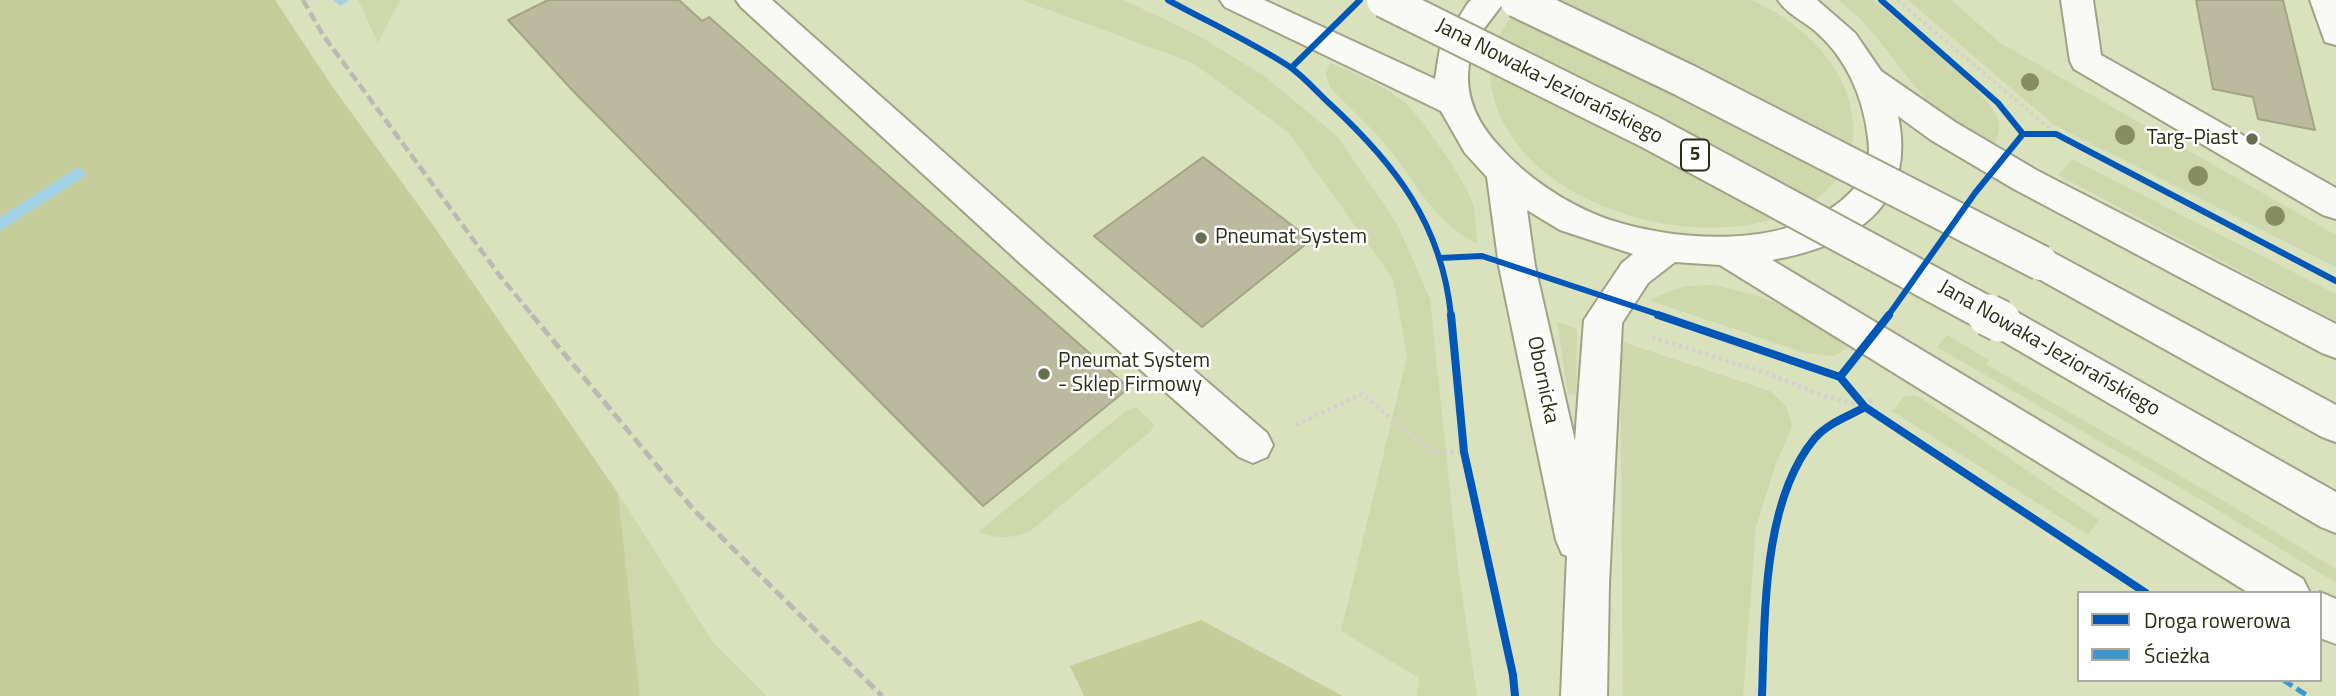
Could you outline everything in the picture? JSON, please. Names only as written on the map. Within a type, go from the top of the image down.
[{"type":"main road","points":[[751,0],[1034,254],[1253,445]]},
{"type":"main road","points":[[1236,0],[1454,103]]},
{"type":"main road","name":"Jana Nowaka-Jeziorańskiego","points":[[1384,0],[1650,132],[2000,321],[2336,514]]},
{"type":"main road","points":[[1489,0],[1474,14],[1460,38],[1451,64],[1454,103],[1467,128],[1504,175],[1538,200],[1590,228],[1667,248],[1727,251],[1812,237],[1836,226],[1880,183],[1886,141],[1880,105],[1871,80],[1864,66],[1829,26],[1794,0]]},
{"type":"main road","points":[[1517,0],[1708,92],[2041,263],[2336,425]]},
{"type":"main road","points":[[2077,0],[2086,61],[2336,205]]},
{"type":"main road","points":[[2326,0],[2336,34]]},
{"type":"main road","points":[[1871,80],[1943,131],[1997,163],[2336,342]]},
{"type":"main road","name":"Obornicka","points":[[1504,175],[1517,266],[1587,583]]},
{"type":"main road","name":"Obornicka","points":[[1584,696],[1587,583],[1603,320],[1635,273],[1667,248]]},
{"type":"main road","points":[[1727,251],[2285,591]]},
{"type":"path","points":[[1897,0],[2056,134]]},
{"type":"path","points":[[1997,163],[2023,134],[2056,134]]},
{"type":"path","points":[[1651,336],[1766,373],[1821,395],[1865,407]]},
{"type":"path","points":[[1865,407],[1840,377],[1871,339]]},
{"type":"path","points":[[1865,407],[1876,393]]},
{"type":"path","points":[[1253,445],[1363,394],[1432,452],[1464,452]]},
{"type":"green space","points":[[0,0],[275,0],[332,86],[435,228],[618,493],[640,696],[0,696]]},
{"type":"green space","points":[[358,0],[400,0],[378,43]]},
{"type":"green space","points":[[1022,0],[1124,0],[1199,36],[1263,75],[1338,137],[1397,224],[1430,299],[1458,567],[1477,696],[1417,696],[1419,678],[1341,631],[1407,356],[1393,279],[1288,132],[1193,63]]},
{"type":"green space","points":[[1531,0],[1751,0],[1768,8],[1816,45],[1840,77],[1848,95],[1853,128],[1853,141],[1846,165],[1831,186],[1810,203],[1769,220],[1722,227],[1672,225],[1622,213],[1575,193],[1536,164],[1506,128],[1491,85],[1491,59],[1498,37],[1512,17]]},
{"type":"green space","points":[[1838,0],[1874,0],[1962,76],[1991,107],[1998,119],[1999,132],[1994,145],[1960,127],[1930,103],[1869,29]]},
{"type":"green space","points":[[1908,0],[1951,0],[1999,42],[2336,235],[2336,267],[2054,125]]},
{"type":"green space","points":[[1330,62],[1394,94],[1419,118],[1452,164],[1468,192],[1474,211],[1477,244],[1436,212],[1386,145],[1330,87],[1326,74]]},
{"type":"green space","points":[[2072,159],[2336,294],[2336,321],[2058,175]]},
{"type":"green space","points":[[1714,285],[1755,295],[1781,305],[1850,346],[1835,356],[1805,353],[1648,300],[1685,286]]},
{"type":"green space","points":[[1557,322],[1577,329],[1576,395],[1568,394]]},
{"type":"green space","points":[[1947,335],[1989,360],[1987,365],[2219,498],[2336,569],[2336,583],[2203,501],[1937,347]]},
{"type":"green space","points":[[1620,341],[1770,391],[1787,407],[1792,427],[1775,466],[1756,527],[1743,696],[1623,696]]},
{"type":"green space","points":[[1915,395],[2099,520],[2088,535],[1892,411],[1905,396]]},
{"type":"green space","points":[[1136,407],[1154,424],[1151,431],[1030,531],[1004,537],[978,532],[1127,410]]},
{"type":"green space","points":[[618,493],[712,641],[767,696],[640,696]]},
{"type":"green space","points":[[1201,620],[1343,696],[1084,696],[1070,666]]},
{"type":"building","points":[[548,0],[679,0],[702,21],[709,17],[1129,388],[983,506],[574,92],[508,20]]},
{"type":"building","points":[[2196,0],[2283,0],[2315,130],[2258,119],[2253,97],[2213,89]]},
{"type":"building","points":[[1203,157],[1311,240],[1202,327],[1094,236]]},
{"type":"waterway","points":[[0,225],[78,173]]},
{"type":"railway","points":[[303,0],[323,35],[500,276],[533,316]]},
{"type":"railway","points":[[532,315],[693,509],[882,696]]},
{"type":"marked path","points":[[2286,682],[2308,696]]},
{"type":"cycle path","points":[[1168,0],[1291,68],[1372,143],[1398,175],[1426,224],[1448,283],[1464,452],[1513,675],[1515,696]]},
{"type":"cycle path","points":[[1291,68],[1360,0]]},
{"type":"cycle path","points":[[1881,0],[1998,103],[2023,134]]},
{"type":"cycle path","points":[[1840,377],[1887,318],[1975,193],[2023,134],[2056,134],[2336,281]]},
{"type":"cycle path","points":[[1440,258],[1482,256],[1517,266],[1840,377],[1865,407],[2143,591]]},
{"type":"cycle path","points":[[1762,696],[1771,561],[1786,491],[1798,461],[1815,438],[1865,407]]},
{"type":"place","name":"Targ-Piast","points":[[2252,139]]},
{"type":"place","name":"Pneumat System","points":[[1201,238]]},
{"type":"place","name":"Pneumat System - Sklep Firmowy","points":[[1044,374]]}]
